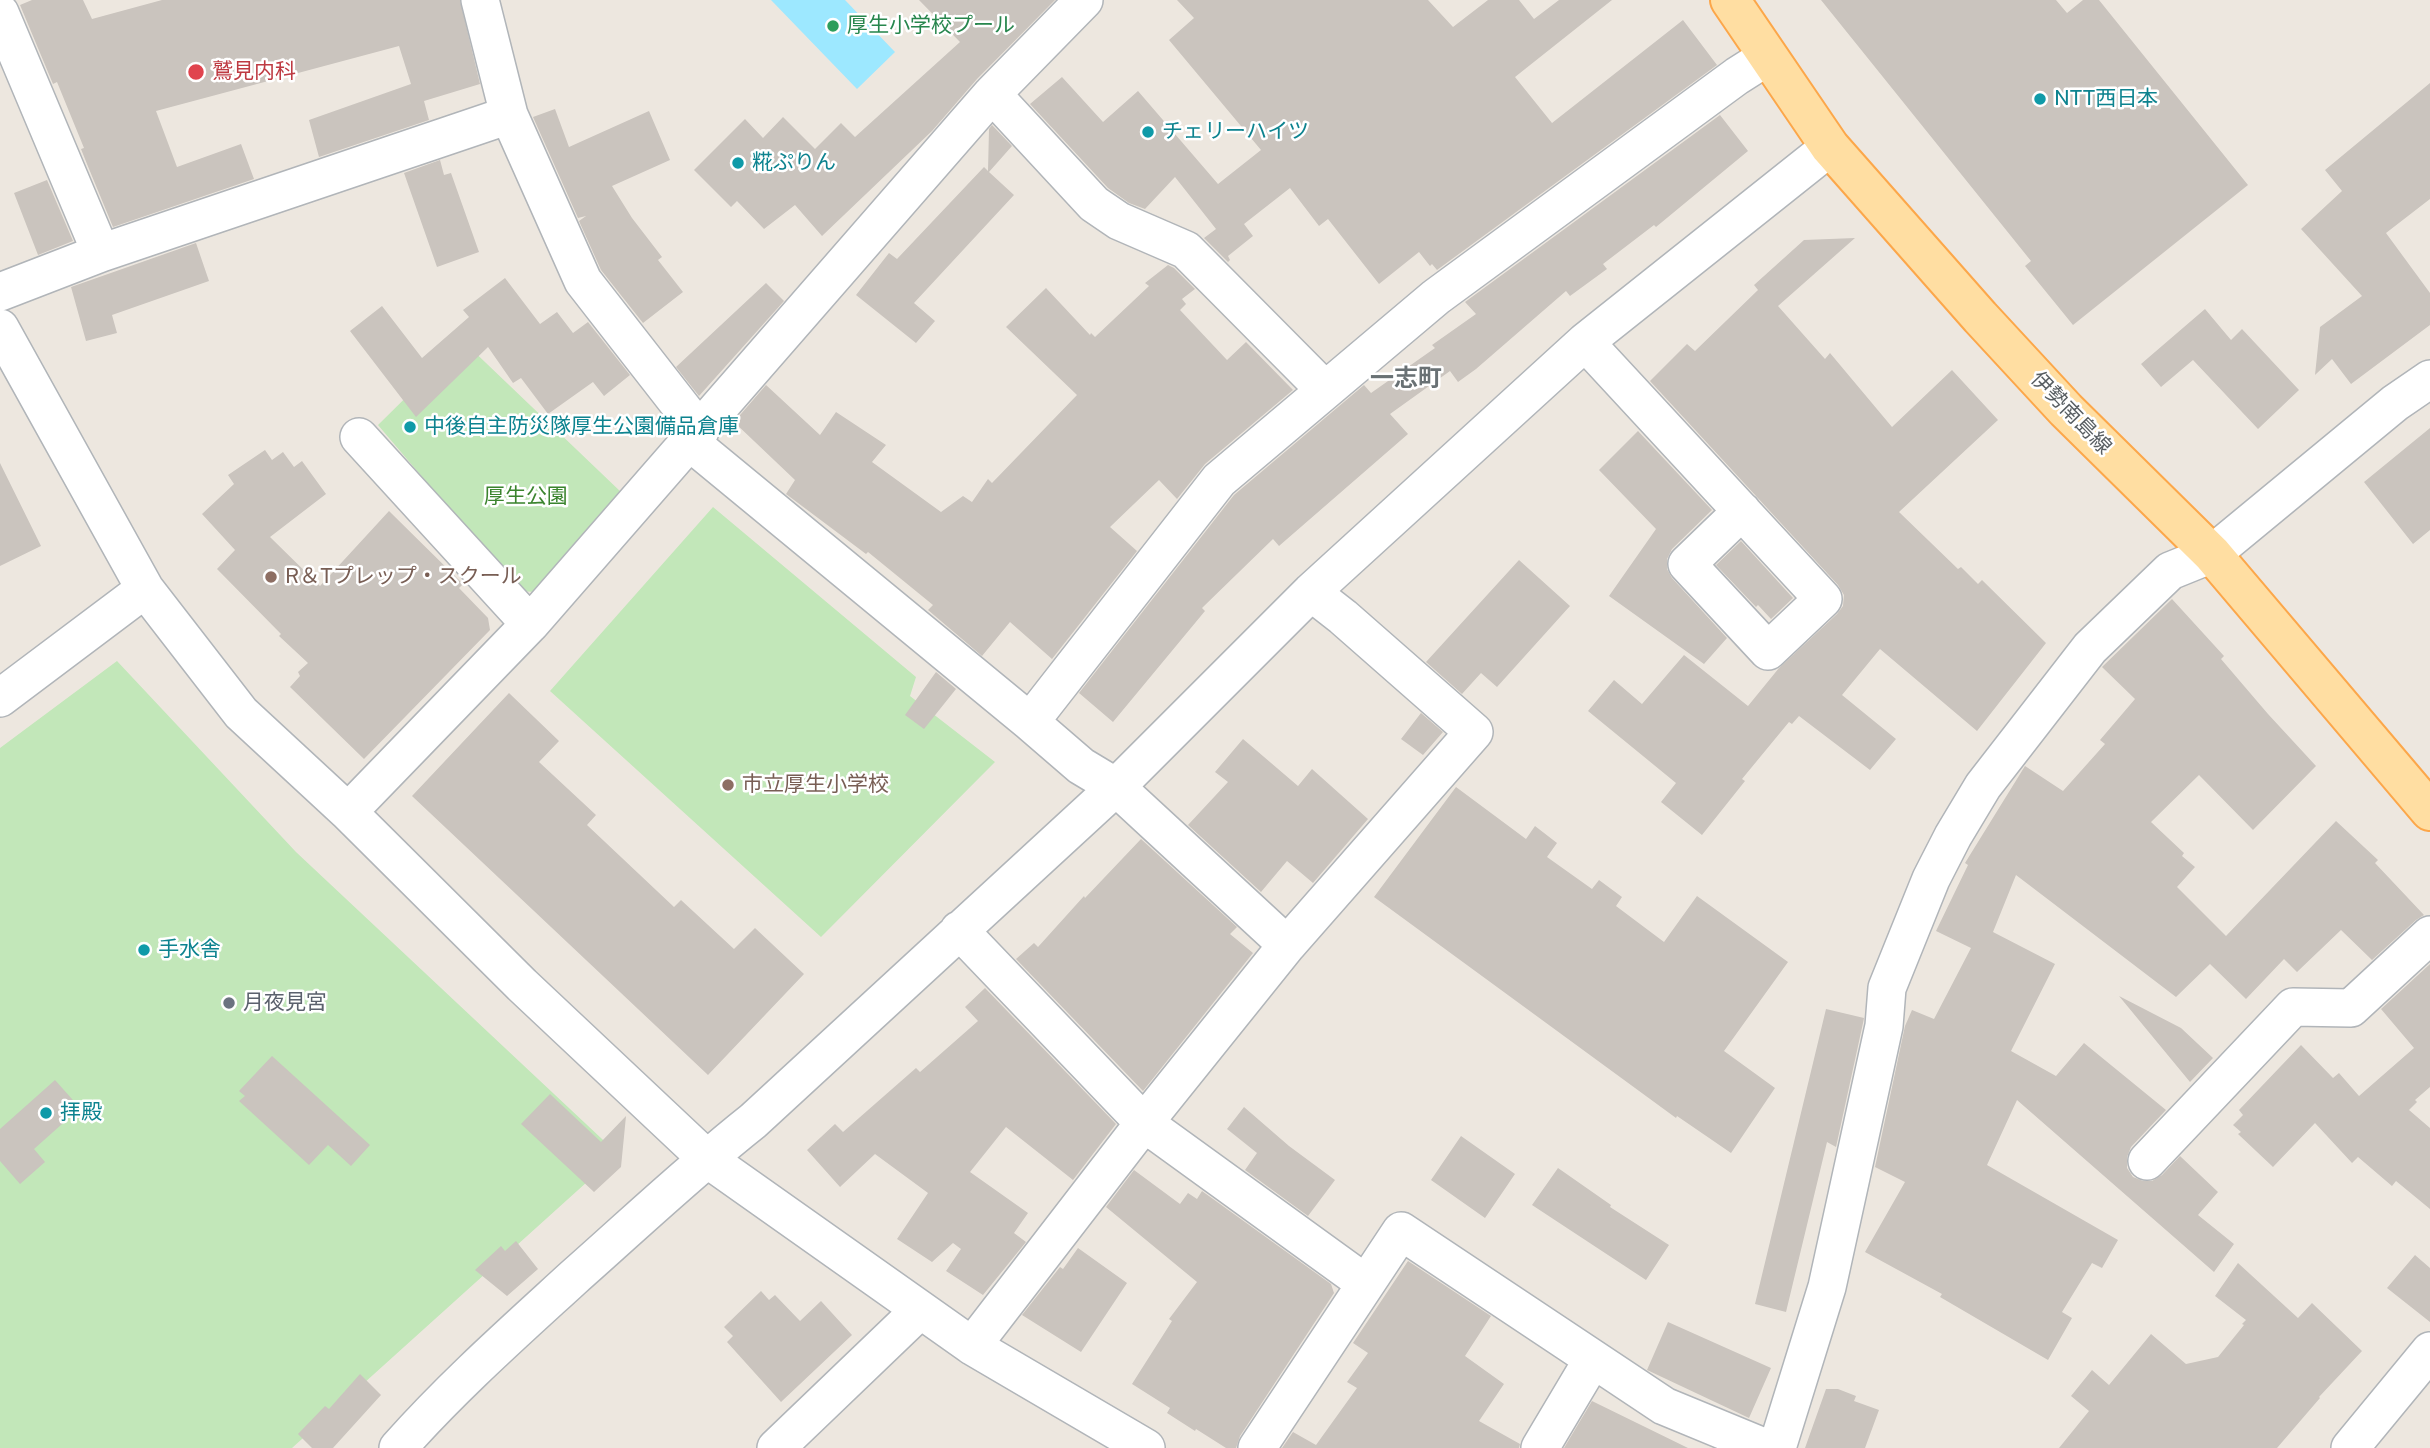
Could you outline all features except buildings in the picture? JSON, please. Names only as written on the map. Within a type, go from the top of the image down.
[{"type":"main road","name":"伊勢南島線","points":[[1730,0],[1830,146],[1980,317],[2066,410],[2212,554],[2430,811]]},
{"type":"street","points":[[480,0],[509,116],[583,281],[695,437],[1081,766],[1116,787],[1287,945]]},
{"type":"street","points":[[348,812],[530,624],[992,94],[1083,0]]},
{"type":"street","points":[[0,13],[101,253]]},
{"type":"street","points":[[1030,722],[1219,480],[1436,297],[1767,57]]},
{"type":"street","points":[[992,94],[1094,204],[1119,221],[1185,250],[1324,389]]},
{"type":"street","points":[[0,292],[101,253],[509,116]]},
{"type":"street","points":[[398,1448],[426,1416],[542,1307],[706,1158],[753,1121],[1116,787],[1311,592],[1584,342],[1830,146]]},
{"type":"street","points":[[0,328],[145,589],[241,713],[348,812],[522,985],[706,1158],[972,1346],[1146,1448]]},
{"type":"street","points":[[1584,342],[1742,511]]},
{"type":"street","points":[[1777,1448],[1827,1287],[1884,1026],[1887,988],[1931,879],[1952,836],[1983,786],[2090,648],[2170,571],[2212,554],[2395,403],[2430,379]]},
{"type":"street","points":[[359,437],[530,624]]},
{"type":"street","points":[[0,698],[145,589]]},
{"type":"street","points":[[972,1346],[1287,945],[1474,732],[1311,592]]},
{"type":"street","points":[[960,930],[1144,1124],[1365,1283]]},
{"type":"street","points":[[2147,1161],[2293,1007],[2351,1008],[2430,935]]},
{"type":"street","points":[[1256,1448],[1401,1231],[1664,1406],[1766,1448]]},
{"type":"street","points":[[776,1448],[920,1310]]},
{"type":"street","points":[[2350,1448],[2430,1351]]},
{"type":"street","points":[[1540,1448],[1593,1359]]},
{"type":"green space","name":"厚生公園","points":[[463,341],[622,493],[535,592],[519,591],[378,425]]},
{"type":"green space","points":[[713,507],[916,677],[910,696],[995,762],[821,937],[550,691]]},
{"type":"green space","name":"月夜見宮","points":[[117,661],[296,852],[618,1154],[292,1448],[0,1448],[0,748]]},
{"type":"water","name":"厚生小学校プール","points":[[771,0],[845,0],[895,52],[857,89]]},
{"type":"place","name":"厚生小学校プール","points":[[833,26]]},
{"type":"place","name":"鷲見内科","points":[[196,72]]},
{"type":"place","name":"NTT西日本","points":[[2040,99]]},
{"type":"place","name":"チェリーハイツ","points":[[1148,132]]},
{"type":"place","name":"糀ぷりん","points":[[738,163]]},
{"type":"place","name":"中後自主防災隊厚生公園備品倉庫","points":[[410,427]]},
{"type":"place","name":"R＆Tプレップ・スクール","points":[[271,577]]},
{"type":"place","name":"市立厚生小学校","points":[[728,785]]},
{"type":"place","name":"手水舎","points":[[144,950]]},
{"type":"place","name":"月夜見宮","points":[[229,1003]]},
{"type":"place","name":"拝殿","points":[[46,1113]]},
{"type":"district","name":"一志町","points":[[1406,379]]}]
